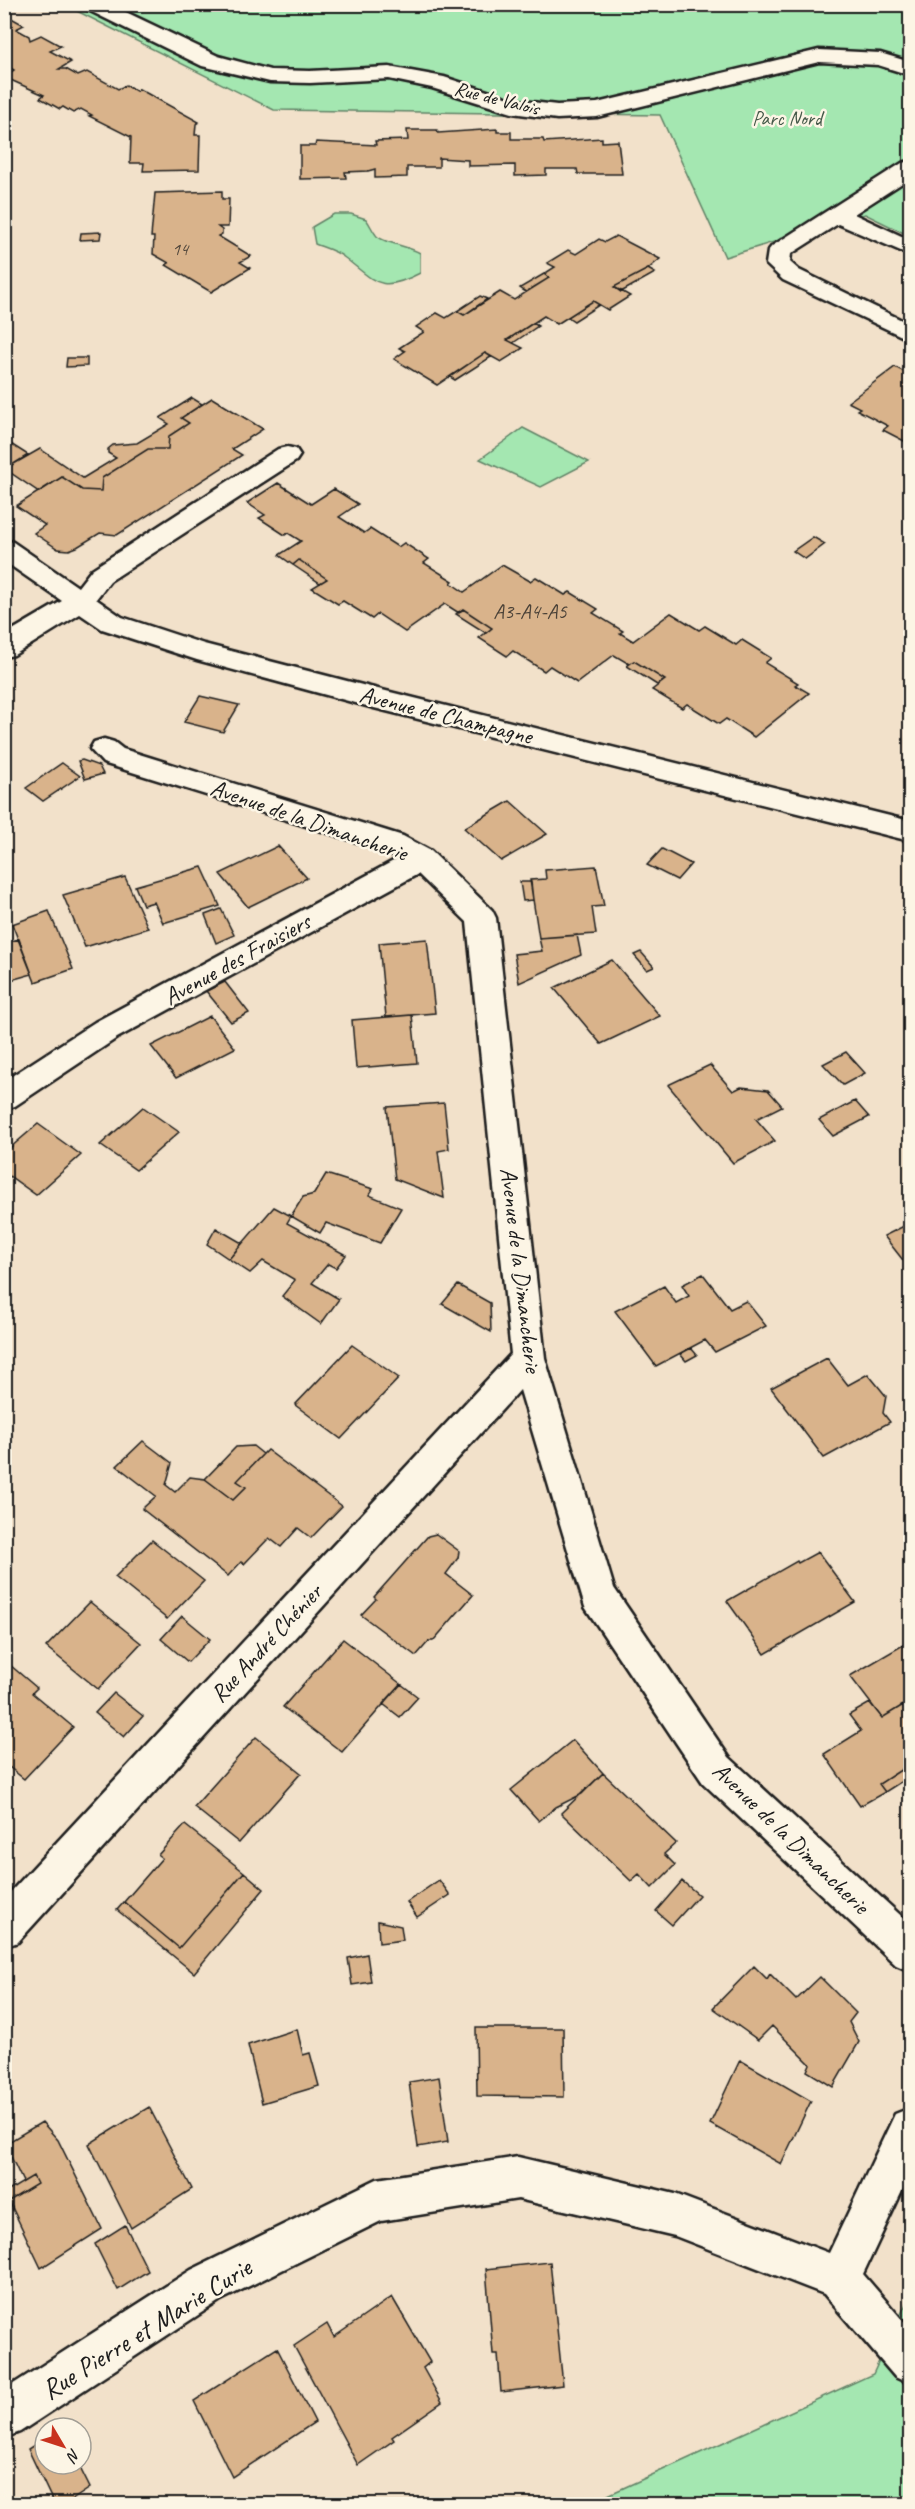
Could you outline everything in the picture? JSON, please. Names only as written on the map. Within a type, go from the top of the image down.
[{"type":"street","name":"Rue de Valois","points":[[91,4],[210,61],[270,76],[310,77],[389,73],[436,82],[512,106],[557,112],[597,110],[819,56],[880,59],[910,69]]},
{"type":"street","points":[[910,168],[780,251],[778,264],[790,275],[910,333]]},
{"type":"street","points":[[836,214],[910,248]]},
{"type":"street","points":[[4,648],[81,601],[101,575],[286,454]]},
{"type":"street","name":"Avenue de Champagne","points":[[4,548],[112,623],[197,651],[374,698],[910,831]]},
{"type":"street","name":"Avenue de la Dimancherie","points":[[104,749],[113,756],[393,843],[421,859],[481,918],[528,1358],[598,1595],[716,1770],[910,1951]]},
{"type":"street","name":"Avenue des Fraisiers","points":[[55,1062],[106,1030],[421,859]]},
{"type":"street","points":[[4,1077],[55,1062]]},
{"type":"street","points":[[4,1097],[55,1062]]},
{"type":"street","name":"Rue André Chénier","points":[[4,1928],[528,1358]]},
{"type":"street","points":[[910,2129],[838,2278],[910,2362]]},
{"type":"street","name":"Rue Pierre et Marie Curie","points":[[4,2416],[206,2285],[377,2200],[518,2178],[675,2215],[838,2278]]},
{"type":"green space","name":"Parc Nord","points":[[65,5],[910,5],[910,236],[865,214],[725,257],[660,115],[274,110]]},
{"type":"green space","points":[[334,214],[351,214],[366,219],[379,237],[420,253],[420,273],[396,283],[379,282],[338,253],[315,244],[312,227]]},
{"type":"green space","points":[[523,428],[589,462],[541,487],[480,459]]},
{"type":"green space","points":[[910,2295],[910,2504],[596,2504],[608,2495],[873,2374]]},
{"type":"building","points":[[4,14],[24,25],[16,29],[29,36],[30,40],[41,35],[61,46],[50,51],[71,62],[59,69],[66,69],[78,76],[87,72],[118,89],[126,85],[136,91],[139,89],[199,122],[196,124],[195,135],[200,135],[199,170],[143,171],[144,163],[130,163],[131,137],[89,116],[92,115],[81,109],[73,113],[63,107],[60,109],[40,98],[44,95],[4,77],[14,70],[4,64]]},
{"type":"building","points":[[497,129],[497,132],[511,132],[511,139],[543,139],[544,142],[602,138],[602,142],[618,141],[622,174],[578,174],[577,169],[546,169],[546,175],[515,176],[515,165],[468,166],[468,160],[439,158],[439,167],[407,167],[407,177],[375,178],[375,169],[345,172],[346,178],[300,179],[300,146],[315,146],[316,142],[376,145],[375,141],[408,140],[407,130],[437,130],[438,133]]},
{"type":"building","points":[[222,191],[222,199],[229,199],[228,227],[218,227],[222,230],[222,234],[218,236],[251,256],[240,262],[250,268],[211,292],[166,265],[169,263],[153,254],[154,237],[151,237],[155,193]]},
{"type":"building","points":[[101,232],[100,239],[80,240],[81,233]]},
{"type":"building","points":[[616,236],[660,259],[648,269],[614,287],[630,296],[608,310],[593,301],[557,324],[544,316],[507,340],[523,348],[501,362],[485,353],[437,385],[394,359],[405,351],[399,348],[424,332],[416,327],[437,313],[446,318],[457,311],[464,315],[500,292],[514,300],[549,278],[544,274],[555,267],[547,263],[568,250],[576,254],[599,239],[605,242]]},
{"type":"building","points":[[648,269],[655,273],[621,292],[614,287]]},
{"type":"building","points":[[544,274],[549,278],[526,292],[520,288]]},
{"type":"building","points":[[480,296],[487,299],[464,315],[457,311]]},
{"type":"building","points":[[593,301],[599,305],[574,321],[568,317]]},
{"type":"building","points":[[533,323],[538,326],[513,343],[507,340]]},
{"type":"building","points":[[485,353],[491,357],[455,380],[450,377]]},
{"type":"building","points":[[67,358],[87,358],[87,366],[66,367]]},
{"type":"building","points":[[895,367],[910,375],[910,444],[883,430],[888,426],[857,410],[860,408],[848,402]]},
{"type":"building","points":[[192,398],[202,404],[181,418],[189,423],[169,436],[168,449],[148,449],[102,478],[101,491],[82,490],[62,477],[39,492],[5,469],[40,449],[83,478],[116,458],[108,453],[108,449],[113,445],[137,443],[169,424],[160,418]]},
{"type":"building","points":[[212,398],[263,429],[232,449],[242,455],[117,535],[100,533],[77,547],[69,550],[58,549],[34,533],[45,525],[16,506],[62,477],[82,490],[101,491],[102,478],[148,449],[168,449],[169,436],[189,423],[181,418]]},
{"type":"building","points":[[6,441],[28,455],[4,470],[4,442]]},
{"type":"building","points":[[278,483],[311,504],[334,489],[358,504],[339,517],[364,533],[370,529],[398,547],[404,543],[429,559],[424,563],[453,581],[451,583],[464,592],[502,565],[530,581],[536,577],[565,595],[570,592],[598,609],[593,613],[623,631],[620,633],[633,641],[671,613],[699,630],[705,626],[736,645],[742,640],[771,658],[765,663],[798,683],[795,685],[809,693],[754,737],[726,719],[719,724],[687,704],[682,708],[652,690],[665,680],[634,661],[629,664],[614,655],[577,683],[550,666],[544,671],[513,651],[507,656],[479,638],[492,628],[463,609],[459,613],[445,604],[405,632],[378,614],[372,619],[343,601],[338,604],[312,588],[327,579],[299,560],[293,565],[279,555],[301,541],[288,533],[285,535],[259,518],[265,515],[247,503]]},
{"type":"building","points":[[813,537],[825,544],[805,559],[793,551]]},
{"type":"building","points":[[299,560],[327,579],[320,583],[293,565]]},
{"type":"building","points":[[463,609],[492,628],[486,633],[456,614]]},
{"type":"building","points":[[634,661],[665,680],[657,685],[627,666]]},
{"type":"building","points":[[200,696],[239,705],[223,732],[184,722]]},
{"type":"building","points":[[82,760],[99,766],[103,774],[85,779],[78,761]]},
{"type":"building","points":[[62,763],[80,776],[43,801],[26,788]]},
{"type":"building","points":[[510,801],[547,834],[501,861],[464,828]]},
{"type":"building","points":[[278,846],[307,878],[248,907],[220,874]]},
{"type":"building","points":[[662,849],[691,864],[677,880],[647,865]]},
{"type":"building","points":[[596,866],[604,906],[592,907],[596,934],[539,938],[530,880],[546,879],[545,870]]},
{"type":"building","points":[[202,867],[220,906],[163,923],[154,902],[143,905],[135,886]]},
{"type":"building","points":[[125,877],[148,928],[85,947],[63,895]]},
{"type":"building","points":[[520,882],[531,882],[533,900],[523,901]]},
{"type":"building","points":[[221,909],[234,935],[216,943],[205,915]]},
{"type":"building","points":[[49,911],[73,969],[35,982],[12,924]]},
{"type":"building","points":[[577,935],[581,955],[519,983],[514,954],[542,951],[539,938]]},
{"type":"building","points":[[19,939],[32,974],[4,982],[4,943]]},
{"type":"building","points":[[427,939],[435,1013],[386,1017],[379,943]]},
{"type":"building","points":[[641,952],[654,967],[647,970],[634,955]]},
{"type":"building","points":[[612,960],[660,1016],[601,1044],[554,988]]},
{"type":"building","points":[[225,982],[249,1013],[231,1022],[206,991]]},
{"type":"building","points":[[412,1015],[417,1063],[356,1068],[352,1020]]},
{"type":"building","points":[[210,1016],[235,1048],[176,1078],[151,1046]]},
{"type":"building","points":[[846,1052],[865,1073],[843,1085],[823,1064]]},
{"type":"building","points":[[710,1065],[733,1091],[741,1087],[768,1090],[782,1106],[756,1119],[775,1141],[733,1163],[668,1085]]},
{"type":"building","points":[[855,1101],[869,1117],[833,1136],[819,1120]]},
{"type":"building","points":[[444,1103],[449,1149],[438,1151],[444,1198],[395,1179],[387,1107]]},
{"type":"building","points":[[143,1107],[179,1132],[136,1170],[100,1145]]},
{"type":"building","points":[[38,1124],[81,1155],[36,1195],[4,1172],[4,1153]]},
{"type":"building","points":[[326,1174],[373,1189],[369,1195],[401,1208],[380,1243],[326,1223],[320,1233],[291,1216],[303,1197],[314,1194]]},
{"type":"building","points":[[274,1207],[291,1216],[287,1223],[346,1255],[336,1268],[328,1264],[312,1283],[339,1299],[321,1324],[282,1296],[295,1280],[263,1261],[250,1273],[229,1259]]},
{"type":"building","points":[[910,1223],[910,1269],[884,1236]]},
{"type":"building","points":[[216,1228],[242,1243],[229,1259],[207,1244]]},
{"type":"building","points":[[703,1274],[730,1309],[746,1301],[766,1326],[715,1352],[705,1340],[656,1366],[615,1311],[664,1286],[676,1303],[689,1296],[682,1285]]},
{"type":"building","points":[[458,1285],[490,1303],[491,1332],[442,1304]]},
{"type":"building","points":[[352,1345],[399,1378],[341,1439],[295,1405]]},
{"type":"building","points":[[691,1348],[697,1355],[686,1361],[680,1354]]},
{"type":"building","points":[[827,1358],[848,1385],[868,1374],[886,1396],[883,1413],[890,1422],[824,1458],[771,1388]]},
{"type":"building","points":[[143,1441],[172,1463],[166,1485],[175,1492],[190,1477],[205,1479],[233,1500],[246,1487],[237,1481],[267,1450],[342,1506],[311,1538],[298,1528],[281,1547],[269,1538],[244,1564],[241,1562],[228,1576],[142,1509],[156,1496],[117,1466]]},
{"type":"building","points":[[253,1446],[263,1454],[237,1481],[246,1487],[233,1500],[205,1479],[236,1447]]},
{"type":"building","points":[[436,1534],[459,1551],[458,1558],[446,1574],[473,1595],[433,1641],[429,1641],[416,1656],[361,1615],[428,1536]]},
{"type":"building","points":[[152,1540],[204,1581],[167,1619],[115,1577]]},
{"type":"building","points":[[818,1552],[855,1602],[765,1654],[727,1601],[797,1561],[798,1563]]},
{"type":"building","points":[[90,1602],[141,1643],[98,1689],[46,1647]]},
{"type":"building","points":[[182,1616],[210,1639],[188,1662],[161,1639]]},
{"type":"building","points":[[343,1639],[401,1684],[342,1752],[283,1707]]},
{"type":"building","points":[[910,1641],[910,1701],[882,1718],[850,1676]]},
{"type":"building","points":[[10,1665],[37,1688],[32,1693],[73,1727],[24,1779],[4,1763],[4,1671]]},
{"type":"building","points":[[401,1684],[418,1697],[400,1717],[383,1704]]},
{"type":"building","points":[[114,1693],[143,1716],[124,1737],[95,1713]]},
{"type":"building","points":[[870,1703],[882,1718],[903,1705],[910,1715],[910,1764],[879,1784],[885,1792],[860,1806],[824,1754],[861,1731],[849,1715]]},
{"type":"building","points":[[256,1737],[301,1773],[239,1843],[194,1807]]},
{"type":"building","points":[[573,1740],[603,1773],[582,1794],[556,1807],[539,1821],[511,1790]]},
{"type":"building","points":[[910,1764],[910,1776],[885,1792],[879,1784]]},
{"type":"building","points":[[603,1773],[676,1843],[664,1854],[675,1865],[652,1888],[639,1874],[631,1881],[561,1813]]},
{"type":"building","points":[[185,1825],[244,1872],[179,1948],[124,1902],[162,1858],[158,1855]]},
{"type":"building","points":[[244,1872],[264,1889],[194,1973],[117,1910],[124,1902],[179,1948]]},
{"type":"building","points":[[439,1880],[450,1895],[417,1917],[407,1902]]},
{"type":"building","points":[[682,1881],[699,1895],[672,1925],[656,1911]]},
{"type":"building","points":[[378,1921],[401,1926],[403,1940],[379,1943]]},
{"type":"building","points":[[367,1954],[371,1982],[352,1985],[348,1958]]},
{"type":"building","points":[[754,1966],[767,1979],[770,1974],[796,2000],[820,1977],[856,2013],[849,2022],[859,2042],[833,2087],[807,2071],[810,2064],[772,2026],[758,2040],[713,2008]]},
{"type":"building","points":[[476,2028],[563,2028],[564,2097],[477,2096]]},
{"type":"building","points":[[297,2029],[303,2055],[310,2053],[319,2086],[262,2103],[248,2045]]},
{"type":"building","points":[[740,2060],[811,2101],[781,2164],[710,2124]]},
{"type":"building","points":[[439,2077],[448,2142],[418,2147],[409,2082]]},
{"type":"building","points":[[149,2107],[192,2189],[131,2228],[89,2144]]},
{"type":"building","points":[[42,2122],[58,2140],[102,2229],[41,2268],[9,2201],[37,2184],[33,2176],[23,2182],[5,2144]]},
{"type":"building","points":[[33,2176],[37,2184],[9,2201],[5,2193]]},
{"type":"building","points":[[125,2225],[148,2271],[118,2290],[95,2244]]},
{"type":"building","points":[[550,2262],[563,2385],[501,2392],[498,2354],[493,2354],[486,2269]]},
{"type":"building","points":[[392,2297],[430,2362],[423,2368],[442,2402],[392,2437],[394,2440],[358,2465],[294,2346],[327,2324],[334,2337]]},
{"type":"building","points":[[277,2348],[315,2422],[232,2477],[194,2401]]},
{"type":"building","points":[[33,2446],[33,2460],[28,2449]]},
{"type":"building","points":[[41,2476],[84,2476],[90,2488],[66,2504],[54,2504]]}]
